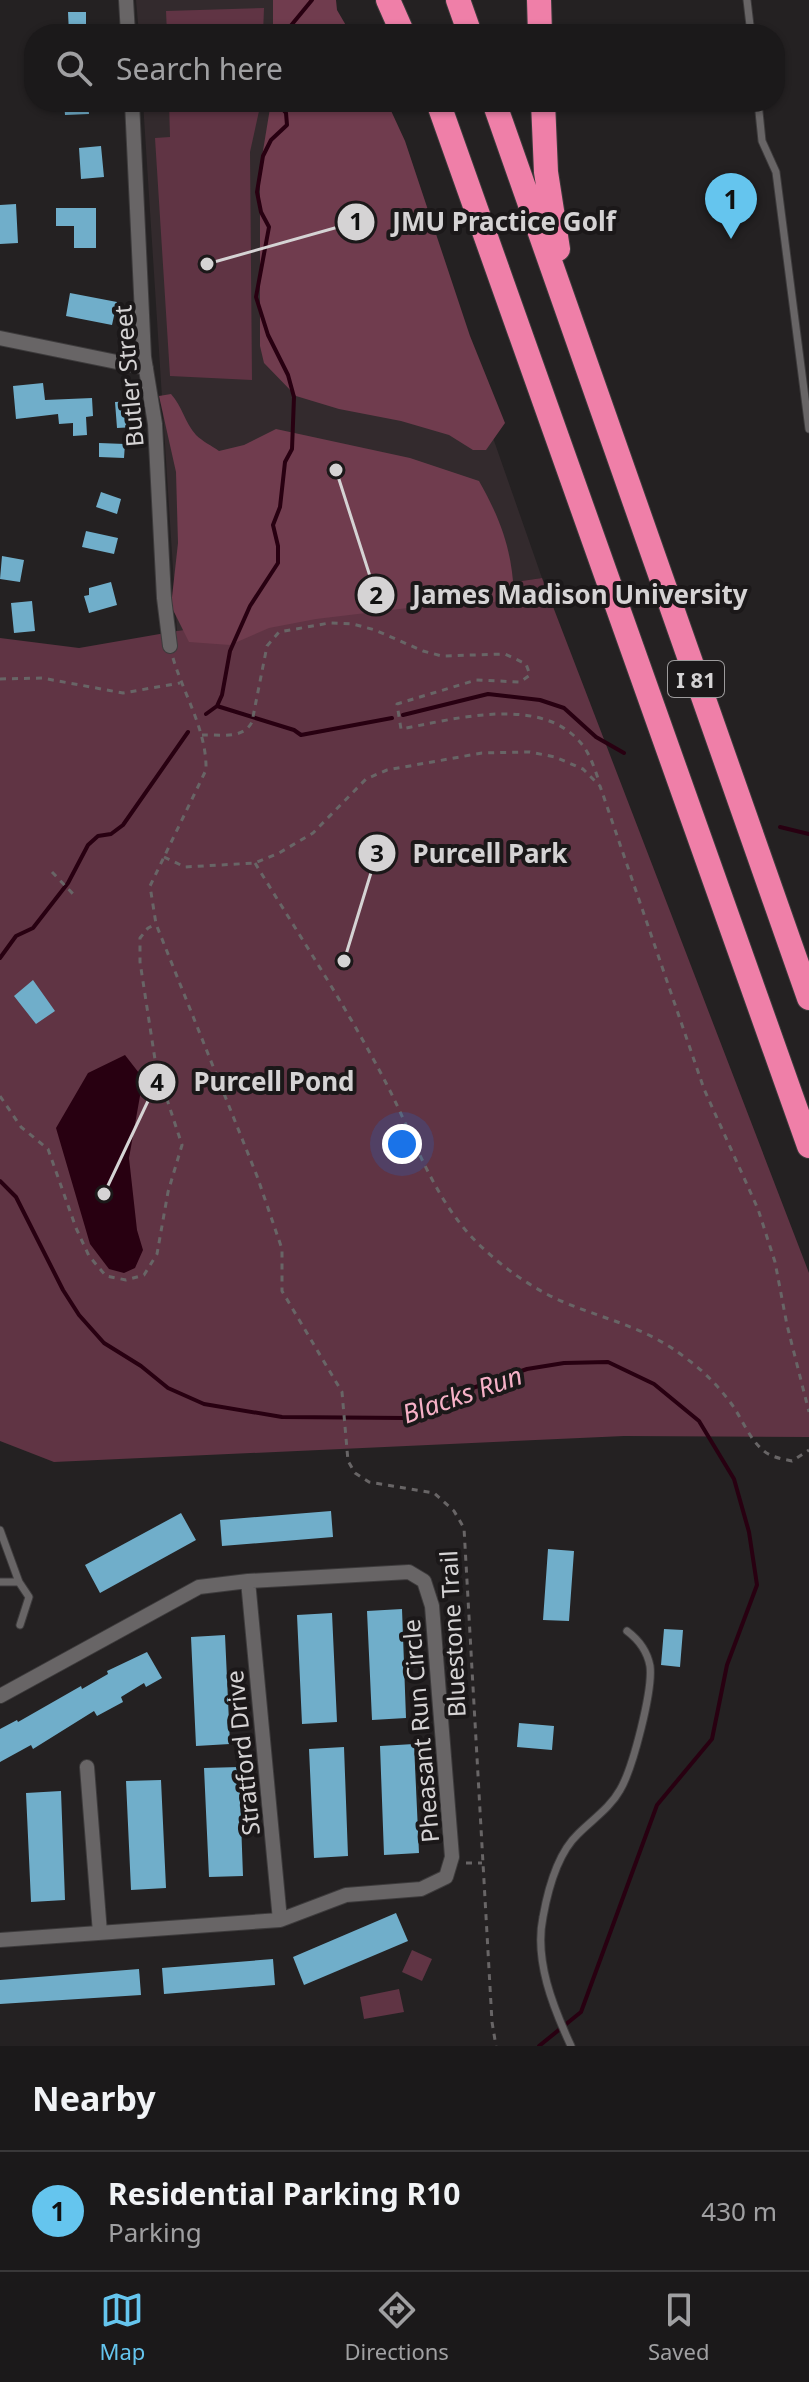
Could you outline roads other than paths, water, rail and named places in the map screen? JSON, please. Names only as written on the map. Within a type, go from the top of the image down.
[{"type":"highway","points":[[388,0],[399,24]]},
{"type":"highway","points":[[405,0],[413,24]]},
{"type":"highway","points":[[458,0],[466,24]]},
{"type":"highway","points":[[539,0],[540,24]]},
{"type":"highway","name":"I 81","points":[[440,112],[809,1146]]},
{"type":"highway","name":"I 81","points":[[498,112],[809,998]]},
{"type":"highway","points":[[543,112],[543,143],[552,214],[585,360]]},
{"type":"street","points":[[126,0],[127,24]]},
{"type":"street","name":"Butler Street","points":[[133,112],[146,368],[155,424],[164,598],[170,646]]},
{"type":"street","points":[[0,338],[146,368]]},
{"type":"street","name":"Pheasant Run Circle","points":[[0,1696],[199,1587],[248,1581],[409,1572],[424,1581],[432,1606],[452,1857],[446,1877],[421,1889],[346,1895],[280,1920],[0,1940]]},
{"type":"street","name":"Stratford Drive","points":[[248,1581],[280,1920]]},
{"type":"street","points":[[87,1767],[100,1933]]},
{"type":"lane","points":[[747,0],[750,24]]},
{"type":"lane","points":[[759,112],[762,141],[774,163],[781,198],[809,429]]},
{"type":"lane","points":[[0,1530],[19,1582],[29,1597],[20,1625]]},
{"type":"lane","points":[[0,1582],[19,1582]]},
{"type":"lane","points":[[571,2046],[542,1962],[543,1915],[551,1884],[566,1850],[576,1836],[610,1806],[627,1773],[650,1674],[648,1657],[640,1642],[627,1631]]},
{"type":"waterway","points":[[292,24],[312,0]]},
{"type":"waterway","points":[[206,714],[217,706],[222,695],[230,651],[250,606],[278,563],[273,525],[280,507],[285,462],[292,449],[294,397],[256,297],[269,227],[261,212],[257,192],[263,156],[271,140],[287,125],[285,112]]},
{"type":"waterway","points":[[403,715],[488,694],[540,700],[564,708],[596,737],[624,753]]},
{"type":"waterway","points":[[217,706],[294,730],[301,735],[392,718]]},
{"type":"waterway","points":[[0,958],[16,936],[33,928],[68,883],[88,845],[98,836],[111,834],[123,825],[188,732]]},
{"type":"waterway","points":[[780,827],[809,834]]},
{"type":"waterway","name":"Blacks Run","points":[[0,1181],[16,1197],[79,1315],[104,1343],[141,1366],[168,1388],[204,1404],[282,1417],[406,1418],[447,1397],[527,1369],[564,1363],[608,1362],[654,1384],[699,1421],[734,1479],[749,1532],[757,1585],[727,1665],[712,1739],[657,1805],[581,2012],[539,2046]]},
{"type":"place","name":"Residential Parking R10","points":[[731,239]]},
{"type":"place","name":"JMU Practice Golf","points":[[207,264]]},
{"type":"place","name":"James Madison University","points":[[336,470]]},
{"type":"place","name":"Purcell Park","points":[[344,961]]},
{"type":"place","name":"Purcell Pond","points":[[104,1194]]}]
